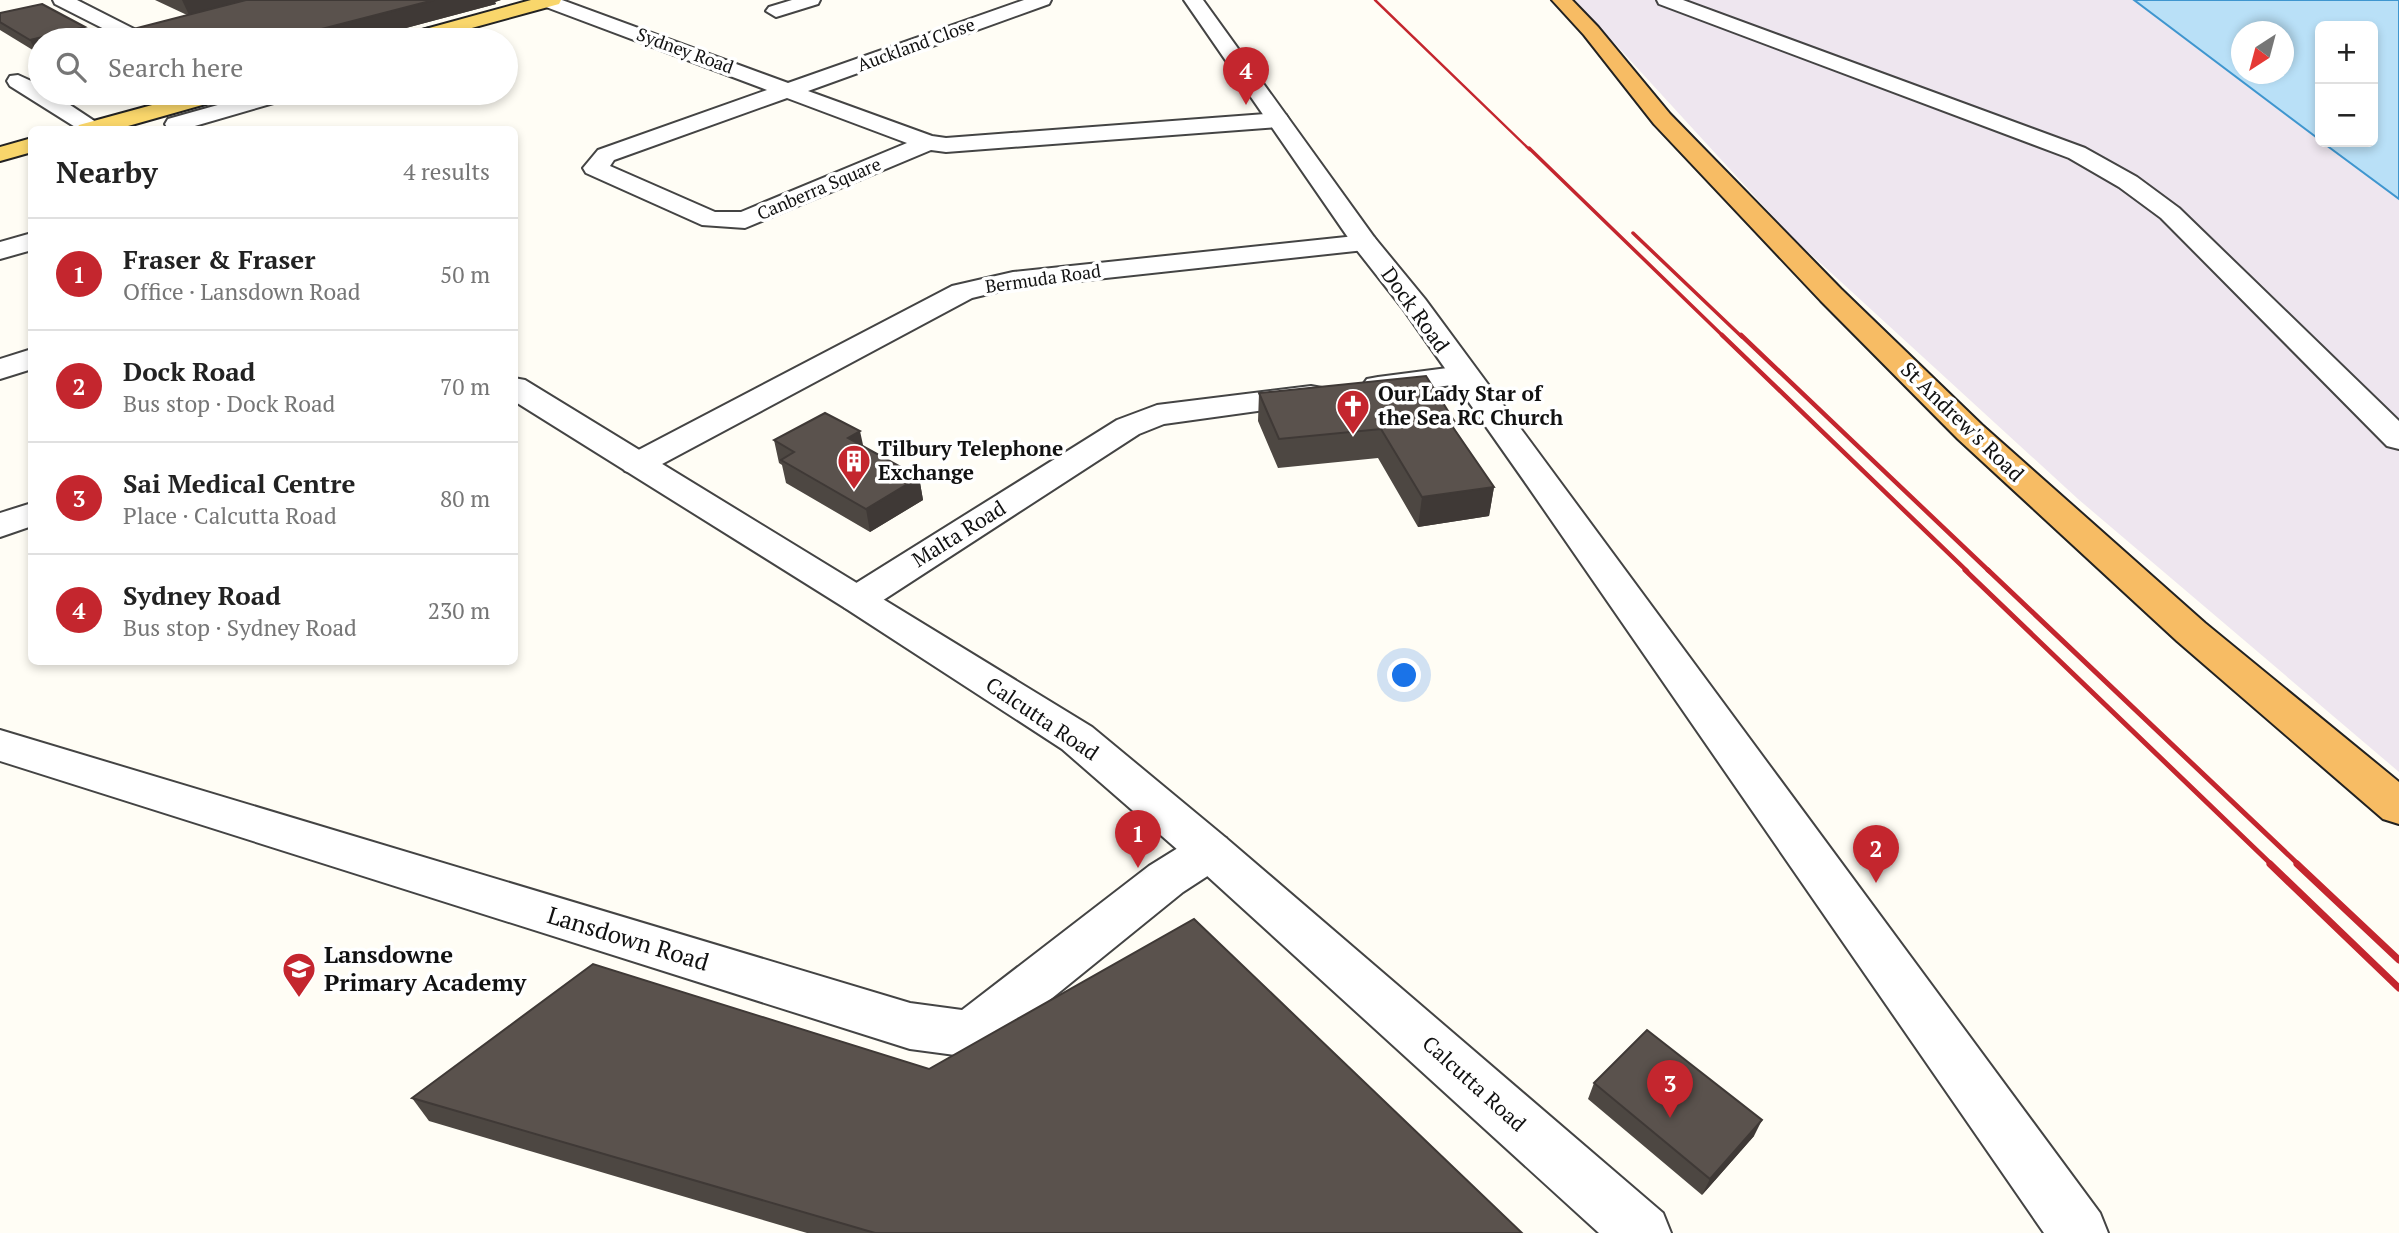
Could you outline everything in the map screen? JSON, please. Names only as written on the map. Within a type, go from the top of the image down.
[{"type":"highway","name":"St Andrew's Road","points":[[1561,0],[1591,32],[1662,119],[1831,295],[1970,432],[2191,632],[2399,807]]},
{"type":"main road","points":[[464,28],[549,0]]},
{"type":"main road","points":[[103,126],[177,105]]},
{"type":"main road","points":[[0,153],[28,146]]},
{"type":"street","points":[[62,0],[117,28]]},
{"type":"street","name":"Sydney Road","points":[[549,0],[929,143],[946,145],[1278,120]]},
{"type":"street","points":[[776,11],[811,0]]},
{"type":"street","name":"Auckland Close","points":[[790,90],[1042,0]]},
{"type":"street","name":"Dock Road","points":[[1193,0],[1365,243],[1415,305],[2079,1233]]},
{"type":"street","points":[[1666,0],[2013,127],[2077,153],[2128,182],[2170,213],[2399,439]]},
{"type":"street","points":[[9,82],[28,76]]},
{"type":"street","points":[[9,82],[28,93]]},
{"type":"street","name":"Canberra Square","points":[[790,90],[606,155],[595,167],[711,220],[745,220],[929,143]]},
{"type":"street","points":[[50,105],[87,126]]},
{"type":"street","points":[[176,124],[242,105]]},
{"type":"street","points":[[0,251],[28,242]]},
{"type":"street","name":"Bermuda Road","points":[[637,464],[962,292],[1013,280],[1365,243]]},
{"type":"street","points":[[0,370],[28,360]]},
{"type":"street","name":"Malta Road","points":[[858,599],[1128,427],[1157,415],[1463,375]]},
{"type":"street","name":"Calcutta Road","points":[[518,390],[1077,738],[1210,851],[1642,1233]]},
{"type":"street","points":[[0,526],[28,515]]},
{"type":"street","name":"Lansdown Road","points":[[0,745],[909,1026],[970,1034],[1166,879],[1210,851]]},
{"type":"shaded area","points":[[1575,0],[2399,0],[2399,772],[2078,499],[1792,237]]},
{"type":"water","points":[[2134,0],[2399,0],[2399,199],[2329,147],[2378,147],[2378,21],[2315,21],[2315,136],[2246,84],[2294,84],[2294,21],[2231,21],[2231,73]]},
{"type":"building","points":[[246,0],[434,0],[326,28],[137,28]]},
{"type":"building","points":[[42,4],[85,27],[28,28],[28,39],[0,22],[0,13]]},
{"type":"building","points":[[1426,376],[1455,422],[1450,423],[1494,487],[1422,497],[1381,429],[1279,439],[1259,393]]},
{"type":"building","points":[[825,413],[860,431],[848,438],[919,477],[866,509],[781,460],[794,452],[774,440]]},
{"type":"building","name":"Lansdowne Primary Academy","points":[[1194,919],[1522,1233],[875,1233],[412,1098],[593,964],[929,1069]]},
{"type":"building","points":[[1647,1030],[1762,1120],[1710,1179],[1594,1083]]},
{"type":"railway","points":[[1375,0],[1530,150]]},
{"type":"railway","points":[[1529,148],[1724,337]]},
{"type":"railway","points":[[1633,233],[1742,337]]},
{"type":"railway","points":[[1722,335],[1967,571]]},
{"type":"railway","points":[[1741,335],[1989,571]]},
{"type":"railway","points":[[1965,570],[2272,865]]},
{"type":"railway","points":[[1988,570],[2299,865]]},
{"type":"railway","points":[[2270,864],[2399,988]]},
{"type":"railway","points":[[2297,864],[2399,960]]},
{"type":"place","name":"Sydney Road","points":[[1246,105]]},
{"type":"place","name":"Our Lady Star of the Sea RC Church","points":[[1353,436]]},
{"type":"place","name":"Tilbury Telephone Exchange","points":[[854,491]]},
{"type":"place","name":"Fraser & Fraser","points":[[1138,868]]},
{"type":"place","name":"Dock Road","points":[[1876,883]]},
{"type":"place","name":"Lansdowne Primary Academy","points":[[299,999]]},
{"type":"place","name":"Sai Medical Centre","points":[[1670,1118]]}]
